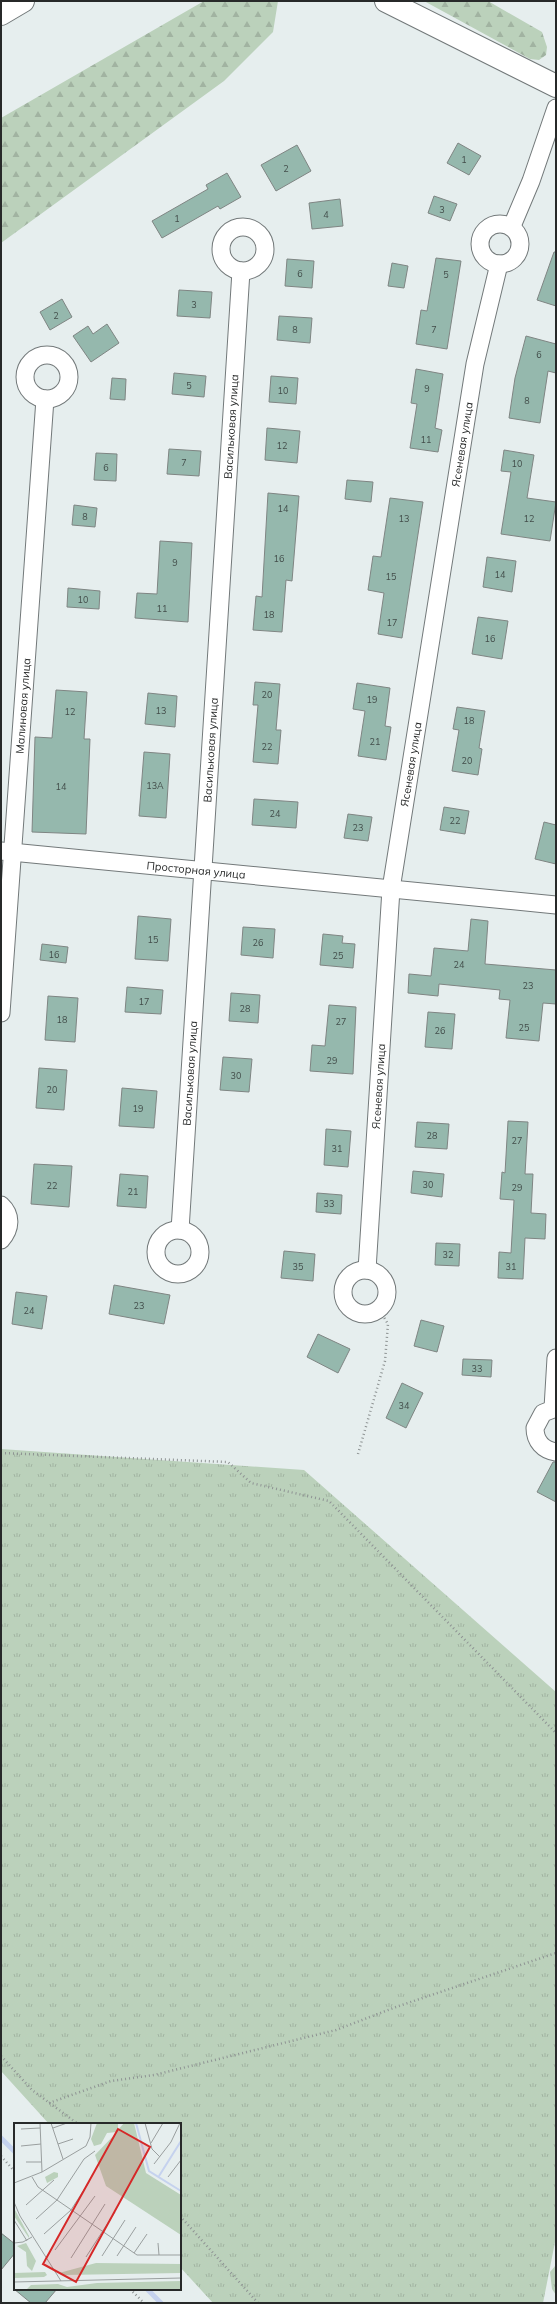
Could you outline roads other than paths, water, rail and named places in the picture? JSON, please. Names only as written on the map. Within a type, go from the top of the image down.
[{"type":"street","points":[[1,14],[23,1]]},
{"type":"street","points":[[386,1],[556,86]]},
{"type":"street","points":[[512,226],[531,181],[556,108]]},
{"type":"street","points":[[506,223],[512,226],[520,237],[520,250],[512,261],[498,264],[486,259],[482,253],[480,240],[482,234],[492,224],[506,223]]},
{"type":"street","name":"Ясеневая улица","points":[[367,1270],[391,889],[475,364],[498,264]]},
{"type":"street","name":"Васильковая улица","points":[[180,1230],[241,271]]},
{"type":"street","name":"Малиновая улица","points":[[1,1013],[6,852],[45,399]]},
{"type":"street","name":"Просторная улица","points":[[6,852],[556,905]]},
{"type":"street","points":[[1,1205],[7,1213],[9,1224],[8,1230],[1,1240]]},
{"type":"street","points":[[361,1270],[367,1270],[372,1271],[382,1278],[387,1288],[386,1300],[379,1309],[369,1314],[357,1313],[348,1306],[343,1296],[344,1284],[350,1275],[361,1270]]},
{"type":"street","points":[[556,1358],[555,1408],[542,1413],[536,1422],[535,1434],[544,1448],[556,1452]]},
{"type":"waterway","points":[[1,2138],[14,2151]]},
{"type":"waterway","points":[[148,2290],[161,2303]]}]
